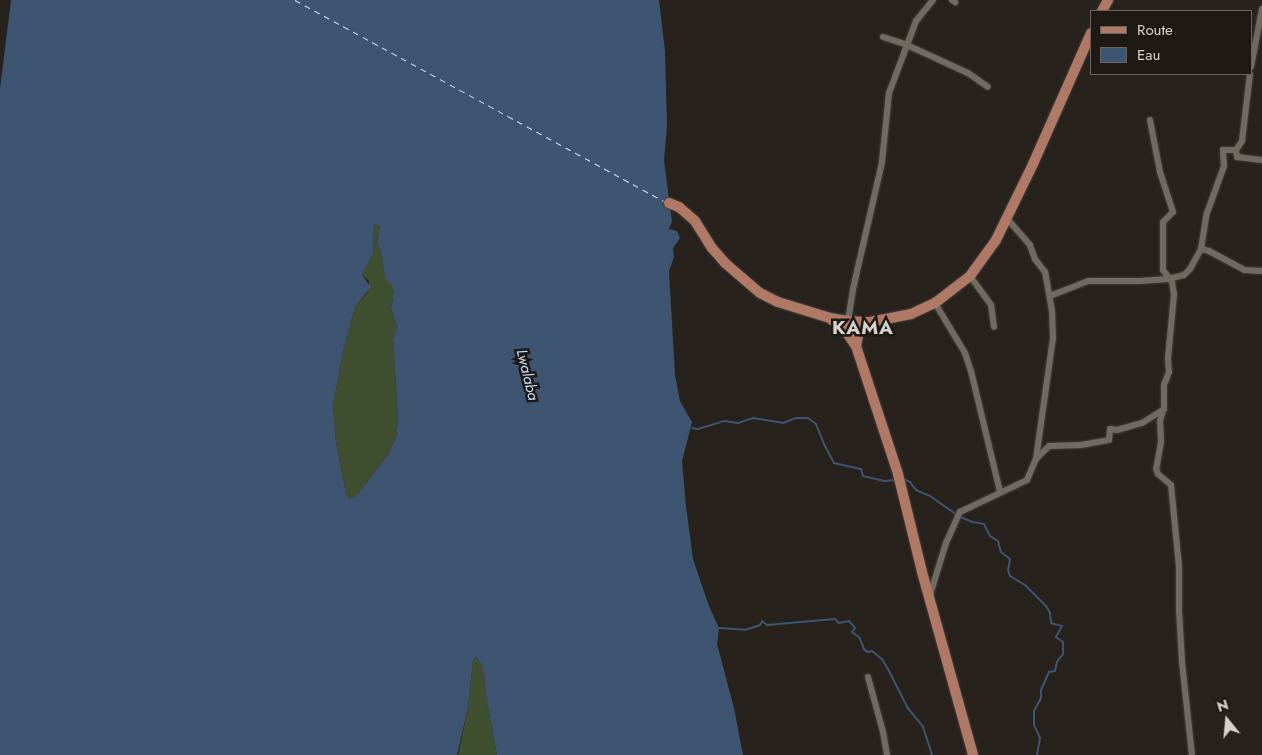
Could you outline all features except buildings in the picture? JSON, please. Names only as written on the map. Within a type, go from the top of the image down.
[{"type":"main road","points":[[669,203],[679,206],[695,220],[712,248],[760,293],[778,302],[830,318],[848,321],[870,322],[911,314],[935,303],[970,276],[996,240],[1090,35]]},
{"type":"main road","points":[[830,318],[843,327],[856,346],[899,478],[973,755]]},
{"type":"main road","points":[[856,346],[859,332],[870,322]]},
{"type":"street","points":[[848,321],[853,289],[882,162],[889,95],[917,20],[933,0]]},
{"type":"street","points":[[1252,62],[1262,9]]},
{"type":"street","points":[[883,37],[907,45],[968,73],[988,87]]},
{"type":"street","points":[[1250,75],[1242,141],[1236,150],[1237,157],[1262,160]]},
{"type":"street","points":[[1150,120],[1160,172],[1173,212],[1163,222],[1163,270],[1173,286],[1174,294],[1168,359],[1169,372],[1164,388],[1164,409],[1160,420],[1161,442],[1156,469],[1158,474],[1171,485],[1179,568],[1178,610],[1182,662],[1192,755]]},
{"type":"street","points":[[1050,296],[1088,282],[1168,279],[1182,275],[1189,270],[1201,249],[1207,212],[1224,166],[1223,151],[1236,150]]},
{"type":"street","points":[[930,597],[946,543],[960,512],[1027,480],[1036,459],[1053,338],[1050,296],[1045,272],[1035,259],[1030,245],[1007,219]]},
{"type":"street","points":[[1201,249],[1209,251],[1244,270],[1262,271]]},
{"type":"street","points":[[970,276],[991,305],[994,327]]},
{"type":"street","points":[[935,303],[965,353],[1000,492]]},
{"type":"street","points":[[1036,459],[1050,446],[1081,445],[1109,440],[1110,429],[1118,430],[1142,423],[1164,409]]},
{"type":"street","points":[[868,677],[883,732],[886,755]]},
{"type":"green space","points":[[374,224],[380,227],[377,242],[394,289],[391,309],[397,327],[393,339],[398,420],[396,437],[388,455],[356,496],[349,499],[346,494],[336,442],[333,405],[344,348],[355,307],[368,292],[369,281],[362,275],[373,253]]},
{"type":"green space","points":[[476,657],[483,667],[487,702],[497,755],[458,755],[468,708],[473,660]]},
{"type":"water","name":"Lwalaba","points":[[11,0],[659,0],[665,51],[667,126],[664,160],[672,222],[669,229],[677,231],[680,238],[673,248],[674,257],[669,271],[675,375],[680,401],[692,422],[682,461],[686,506],[693,559],[709,606],[719,628],[717,644],[734,708],[743,755],[497,755],[487,702],[483,667],[476,657],[473,660],[468,708],[457,755],[0,755],[0,89]],"holes":[[[374,224],[380,227],[377,242],[382,256],[385,277],[394,289],[391,309],[397,327],[393,339],[398,420],[396,437],[388,455],[356,496],[349,499],[346,494],[336,442],[333,405],[344,348],[355,307],[371,287],[362,275],[373,253]]]},
{"type":"waterway","points":[[692,428],[698,429],[724,421],[738,423],[753,418],[783,423],[796,418],[808,418],[816,424],[834,463],[861,469],[863,476],[884,481],[897,480]]},
{"type":"waterway","points":[[904,479],[910,482],[916,490],[930,496],[957,515]]},
{"type":"waterway","points":[[961,517],[972,522],[984,524],[990,536],[998,541],[1001,552],[1010,559],[1008,570],[1010,576],[1025,585],[1046,606],[1050,613],[1051,623],[1062,626],[1056,637],[1063,642],[1063,654],[1057,662],[1055,671],[1049,672],[1041,690],[1041,698],[1034,711],[1034,725],[1040,738],[1037,755]]},
{"type":"waterway","points":[[719,628],[745,630],[760,625],[762,621],[767,625],[835,619],[839,623],[849,621],[855,628],[852,632],[859,637],[864,649],[867,652],[872,651],[882,659],[907,707],[923,727],[932,755]]},
{"type":"ferry route","points":[[295,0],[664,201]]},
{"type":"district","name":"KAMA","points":[[863,328]]}]
